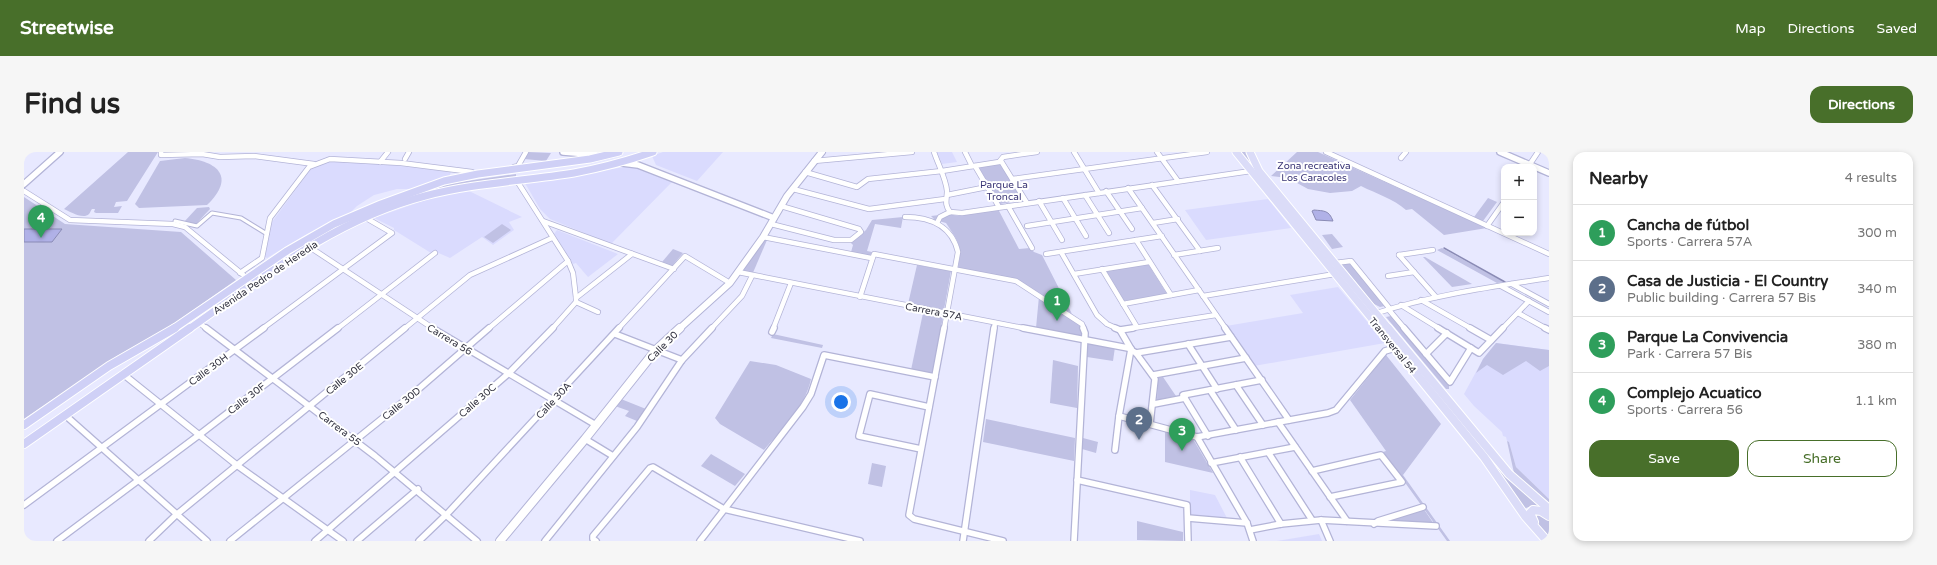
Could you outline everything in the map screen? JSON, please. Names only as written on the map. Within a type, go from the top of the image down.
[{"type":"highway","name":"Avenida Pedro de Heredia","points":[[24,425],[109,366],[166,333],[294,246],[326,228],[360,212],[426,187],[466,176],[619,152]]},
{"type":"highway","name":"Avenida Pedro de Heredia","points":[[24,444],[308,246],[366,218],[429,195],[583,171],[622,163],[653,152]]},
{"type":"main road","name":"Calle 30","points":[[500,541],[585,439],[655,351],[730,283],[763,238],[793,188],[822,152]]},
{"type":"main road","name":"Transversal 54","points":[[1236,152],[1484,457],[1525,516],[1548,540]]},
{"type":"main road","name":"Transversal 54","points":[[1250,152],[1260,171],[1494,457],[1509,474],[1549,509]]},
{"type":"main road","points":[[1548,540],[1530,514],[1536,510],[1549,516]]},
{"type":"street","points":[[24,184],[60,152]]},
{"type":"street","points":[[161,152],[161,155],[202,154],[220,157],[254,156],[314,164]]},
{"type":"street","points":[[380,162],[388,152]]},
{"type":"street","points":[[404,159],[409,152]]},
{"type":"street","points":[[240,273],[262,258],[270,218],[309,167],[314,164],[330,159],[401,163],[470,173],[518,166],[526,152]]},
{"type":"street","points":[[563,152],[582,157]]},
{"type":"street","points":[[860,152],[862,157]]},
{"type":"street","points":[[814,161],[912,152]]},
{"type":"street","points":[[934,152],[942,171],[947,208],[950,212]]},
{"type":"street","points":[[965,152],[999,207]]},
{"type":"street","points":[[805,172],[857,186],[868,179],[942,171],[1001,161],[1003,157],[1037,152]]},
{"type":"street","points":[[1074,152],[1099,192]]},
{"type":"street","points":[[1157,152],[1178,181]]},
{"type":"street","points":[[1012,179],[1207,152]]},
{"type":"street","points":[[1326,152],[1549,254]]},
{"type":"street","points":[[1401,158],[1406,152]]},
{"type":"street","points":[[1500,152],[1524,164]]},
{"type":"street","points":[[1529,164],[1538,152]]},
{"type":"street","points":[[638,158],[641,163],[774,219],[804,234],[851,240],[859,234],[860,230],[781,206]]},
{"type":"street","points":[[1001,161],[1027,203]]},
{"type":"street","points":[[622,163],[638,165],[774,219]]},
{"type":"street","points":[[1537,169],[1549,172]]},
{"type":"street","points":[[937,223],[940,217],[950,212],[961,213],[1251,171]]},
{"type":"street","points":[[517,181],[568,261],[572,270],[576,300],[598,312]]},
{"type":"street","points":[[1152,185],[1200,251]]},
{"type":"street","points":[[793,188],[869,209],[946,197],[988,187]]},
{"type":"street","points":[[1128,188],[1290,420]]},
{"type":"street","points":[[24,191],[70,220],[173,224],[185,227],[247,278]]},
{"type":"street","points":[[1106,191],[1132,229]]},
{"type":"street","points":[[1085,195],[1109,233]]},
{"type":"street","points":[[1063,198],[1086,236]]},
{"type":"street","points":[[1040,201],[1062,240]]},
{"type":"street","points":[[1008,206],[1032,248]]},
{"type":"street","points":[[1487,226],[1501,206]]},
{"type":"street","points":[[1027,226],[1142,208]]},
{"type":"street","points":[[175,221],[197,226],[212,213],[241,218],[267,234]]},
{"type":"street","points":[[905,217],[924,218],[946,227],[957,243],[956,270],[909,512],[910,517],[911,519],[1003,541]]},
{"type":"street","name":"Calle 30H","points":[[24,505],[344,270],[392,233],[366,218]]},
{"type":"street","points":[[1153,223],[1178,219]]},
{"type":"street","points":[[543,221],[674,269]]},
{"type":"street","points":[[1046,254],[1162,236]]},
{"type":"street","name":"Calle 30E","points":[[149,541],[176,515],[470,276],[552,238]]},
{"type":"street","points":[[763,238],[1016,281],[1082,324],[1085,329],[1074,541]]},
{"type":"street","points":[[1136,240],[1171,295]]},
{"type":"street","name":"Carrera 56","points":[[308,246],[382,294],[417,319],[596,425]]},
{"type":"street","points":[[1174,255],[1218,248]]},
{"type":"street","points":[[1433,250],[1399,255],[1436,297]]},
{"type":"street","points":[[1061,252],[1097,315],[1112,328],[1120,330],[1216,315]]},
{"type":"street","name":"Calle 30F","points":[[57,541],[199,435],[435,254]]},
{"type":"street","name":"Calle 30C","points":[[315,541],[509,373],[548,334],[576,300],[632,254]]},
{"type":"street","name":"Calle 30A","points":[[419,541],[447,514],[615,334],[685,256],[730,283]]},
{"type":"street","points":[[860,296],[873,256]]},
{"type":"street","name":"Calle 30D","points":[[230,541],[467,349],[532,289],[568,261]]},
{"type":"street","points":[[1335,263],[1351,261],[1450,382],[1471,348]]},
{"type":"street","points":[[1074,274],[1149,262]]},
{"type":"street","points":[[1102,269],[1137,327]]},
{"type":"street","name":"Carrera 57A","points":[[738,272],[752,276],[1131,349]]},
{"type":"street","points":[[1388,276],[1414,272]]},
{"type":"street","points":[[1203,296],[1335,274]]},
{"type":"street","points":[[545,541],[652,406],[682,360],[742,296],[752,276]]},
{"type":"street","points":[[1377,313],[1421,300],[1549,278]]},
{"type":"street","points":[[772,332],[791,283]]},
{"type":"street","points":[[1512,284],[1549,304]]},
{"type":"street","points":[[1501,286],[1549,312]]},
{"type":"street","points":[[1123,304],[1199,290]]},
{"type":"street","points":[[1421,300],[1491,340]]},
{"type":"street","points":[[1401,305],[1479,353],[1529,301]]},
{"type":"street","points":[[1518,312],[1549,330]]},
{"type":"street","name":"Carrera 55","points":[[198,322],[356,439],[418,489],[477,541]]},
{"type":"street","points":[[963,541],[995,323]]},
{"type":"street","points":[[1120,330],[1131,349],[1136,353],[1153,375],[1156,383],[1150,424]]},
{"type":"street","points":[[1426,354],[1447,333]]},
{"type":"street","points":[[615,334],[655,351],[682,360]]},
{"type":"street","points":[[1136,353],[1231,337]]},
{"type":"street","points":[[1188,344],[1217,389]]},
{"type":"street","points":[[1119,416],[1197,437],[1328,413],[1336,410],[1385,351],[1395,348]]},
{"type":"street","points":[[1115,450],[1119,416],[1131,349]]},
{"type":"street","points":[[700,541],[807,401],[811,394],[824,355],[935,377]]},
{"type":"street","points":[[1153,375],[1246,358]]},
{"type":"street","points":[[123,374],[238,466],[343,541]]},
{"type":"street","points":[[1208,436],[1183,395],[1262,380]]},
{"type":"street","points":[[1236,385],[1263,425]]},
{"type":"street","points":[[1210,390],[1236,430]]},
{"type":"street","points":[[921,449],[859,436],[870,394],[929,407]]},
{"type":"street","points":[[1154,404],[1185,398]]},
{"type":"street","points":[[65,415],[103,447],[176,515],[207,541]]},
{"type":"street","points":[[1278,422],[1347,521]]},
{"type":"street","points":[[1197,437],[1247,523],[1253,541]]},
{"type":"street","points":[[585,439],[613,456]]},
{"type":"street","points":[[1212,463],[1296,447]]},
{"type":"street","points":[[1268,452],[1312,520]]},
{"type":"street","points":[[1312,470],[1381,455],[1384,456],[1402,482],[1330,497]]},
{"type":"street","points":[[1240,457],[1281,524]]},
{"type":"street","points":[[595,540],[593,536],[650,468],[655,467],[724,509],[860,541]]},
{"type":"street","points":[[1077,480],[1187,505],[1188,541]]},
{"type":"street","points":[[357,541],[418,489]]},
{"type":"street","points":[[1374,524],[1378,521],[1423,507]]},
{"type":"street","points":[[1188,518],[1247,523]]},
{"type":"street","points":[[1250,530],[1312,520],[1436,526]]},
{"type":"street","points":[[1320,520],[1330,541]]},
{"type":"shaded area","points":[[663,152],[723,152],[697,181],[656,165],[652,156]]},
{"type":"shaded area","points":[[937,152],[952,152],[957,162],[942,164]]},
{"type":"shaded area","points":[[330,161],[391,165],[451,172],[449,177],[413,189],[397,189],[374,195],[357,206],[349,214],[307,234],[267,258],[265,257],[272,222],[313,166]]},
{"type":"shaded area","points":[[631,166],[672,182],[611,244],[550,219],[540,209],[525,183]]},
{"type":"shaded area","points":[[467,190],[522,217],[509,222],[514,230],[493,245],[482,237],[450,258],[434,251],[431,253],[394,230],[394,228],[374,218],[437,196]]},
{"type":"shaded area","points":[[1268,199],[1291,228],[1206,240],[1185,210]]},
{"type":"shaded area","points":[[1314,210],[1328,213],[1333,221],[1316,220],[1312,211]]},
{"type":"shaded area","points":[[24,229],[62,229],[52,242],[24,242]]},
{"type":"shaded area","points":[[557,230],[618,254],[588,277],[576,263],[573,264],[554,234]]},
{"type":"shaded area","points":[[1338,287],[1385,343],[1254,366],[1226,326],[1303,313],[1290,295]]},
{"type":"shaded area","points":[[1496,343],[1549,350],[1549,499],[1516,467],[1509,442],[1507,441],[1506,437],[1503,436],[1502,432],[1474,406],[1464,394],[1483,359]]},
{"type":"shaded area","points":[[1190,490],[1215,495],[1228,520],[1190,515]]},
{"type":"shaded area","points":[[1319,534],[1322,541],[1277,541]]},
{"type":"green space","points":[[128,152],[158,152],[127,201],[116,202],[114,207],[122,206],[118,213],[96,213],[94,212],[95,209],[92,209],[89,214],[83,216],[64,209]]},
{"type":"green space","points":[[528,152],[551,153],[546,161],[524,159]]},
{"type":"green space","points":[[1240,152],[1246,152],[1257,171],[1498,468],[1541,507],[1534,505],[1526,508],[1525,511]]},
{"type":"green space","name":"Zona recreativa Los Caracoles","points":[[1297,152],[1318,152],[1487,228],[1444,235],[1412,209],[1406,210],[1391,200],[1361,186],[1352,191],[1330,193],[1308,189],[1288,178],[1271,176]]},
{"type":"green space","points":[[185,158],[206,163],[214,167],[219,172],[221,179],[220,186],[216,195],[207,205],[139,208],[135,204],[160,161]]},
{"type":"green space","name":"Parque La Troncal","points":[[1001,163],[1023,200],[1000,204],[978,166]]},
{"type":"green space","points":[[516,174],[516,177],[430,190],[453,183]]},
{"type":"green space","points":[[24,197],[65,224],[181,232],[236,280],[172,325],[117,356],[24,419]]},
{"type":"green space","points":[[1488,198],[1497,202],[1483,221],[1474,217]]},
{"type":"green space","points":[[209,207],[210,209],[195,225],[183,223],[197,208]]},
{"type":"green space","points":[[998,209],[1019,249],[1030,248],[1034,252],[1042,255],[1072,314],[1017,279],[958,268],[960,254],[957,240],[946,223],[935,220],[931,216],[948,214],[958,216]]},
{"type":"green space","points":[[903,217],[901,228],[875,224],[867,251],[872,252],[870,256],[851,252],[853,245],[851,243],[866,230],[872,220]]},
{"type":"green space","points":[[502,224],[511,230],[493,243],[484,237]]},
{"type":"green space","points":[[1332,234],[1343,247],[1332,249],[1322,235]]},
{"type":"green space","points":[[764,239],[767,240],[752,275],[741,272]]},
{"type":"green space","points":[[1442,248],[1504,282],[1497,283],[1437,250]]},
{"type":"green space","points":[[673,249],[683,253],[672,266],[662,262]]},
{"type":"green space","points":[[1423,257],[1425,257],[1472,284],[1452,287]]},
{"type":"green space","points":[[1350,262],[1385,306],[1380,307],[1374,304],[1341,264]]},
{"type":"green space","points":[[1148,264],[1167,294],[1124,301],[1106,271]]},
{"type":"green space","points":[[917,265],[951,271],[944,310],[908,304]]},
{"type":"green space","points":[[1039,296],[1073,318],[1079,324],[1083,337],[1036,328]]},
{"type":"green space","points":[[923,313],[943,317],[932,375],[911,370]]},
{"type":"green space","points":[[1391,316],[1449,382],[1449,389],[1446,389],[1386,317]]},
{"type":"green space","points":[[773,334],[823,345],[822,348],[771,338]]},
{"type":"green space","points":[[1088,343],[1115,347],[1113,361],[1087,357]]},
{"type":"green space","points":[[1496,343],[1549,350],[1549,366],[1540,371],[1526,361],[1503,375],[1487,365],[1476,373],[1483,359]]},
{"type":"green space","points":[[1386,355],[1441,424],[1403,475],[1450,541],[1447,541],[1383,452],[1386,451],[1350,400]]},
{"type":"green space","points":[[1053,360],[1078,366],[1077,408],[1050,403]]},
{"type":"green space","points":[[750,361],[776,365],[811,379],[804,399],[785,426],[764,450],[720,424],[715,418]]},
{"type":"green space","points":[[1163,377],[1176,396],[1157,400],[1158,378]]},
{"type":"green space","points":[[621,399],[646,409],[637,421],[625,416],[629,411],[615,406]]},
{"type":"green space","points":[[986,419],[1075,438],[1074,461],[983,442]]},
{"type":"green space","points":[[1165,431],[1193,439],[1213,473],[1165,462]]},
{"type":"green space","points":[[1083,438],[1098,442],[1096,453],[1082,449]]},
{"type":"green space","points":[[1507,441],[1509,442],[1516,467],[1549,499],[1549,504],[1514,473]]},
{"type":"green space","points":[[711,454],[745,474],[735,486],[701,466]]},
{"type":"green space","points":[[872,463],[886,466],[882,487],[868,484]]},
{"type":"green space","points":[[1423,508],[1434,524],[1380,523]]},
{"type":"green space","points":[[1534,512],[1549,517],[1549,536],[1533,519]]},
{"type":"green space","points":[[1137,521],[1183,532],[1183,541],[1137,540]]},
{"type":"waterway","points":[[1444,248],[1505,282]]},
{"type":"place","name":"Complejo Acuatico","points":[[41,238]]},
{"type":"place","name":"Cancha de fútbol","points":[[1057,321]]},
{"type":"place","name":"Casa de Justicia - El Country","points":[[1139,440]]},
{"type":"place","name":"Parque La Convivencia","points":[[1182,451]]}]
